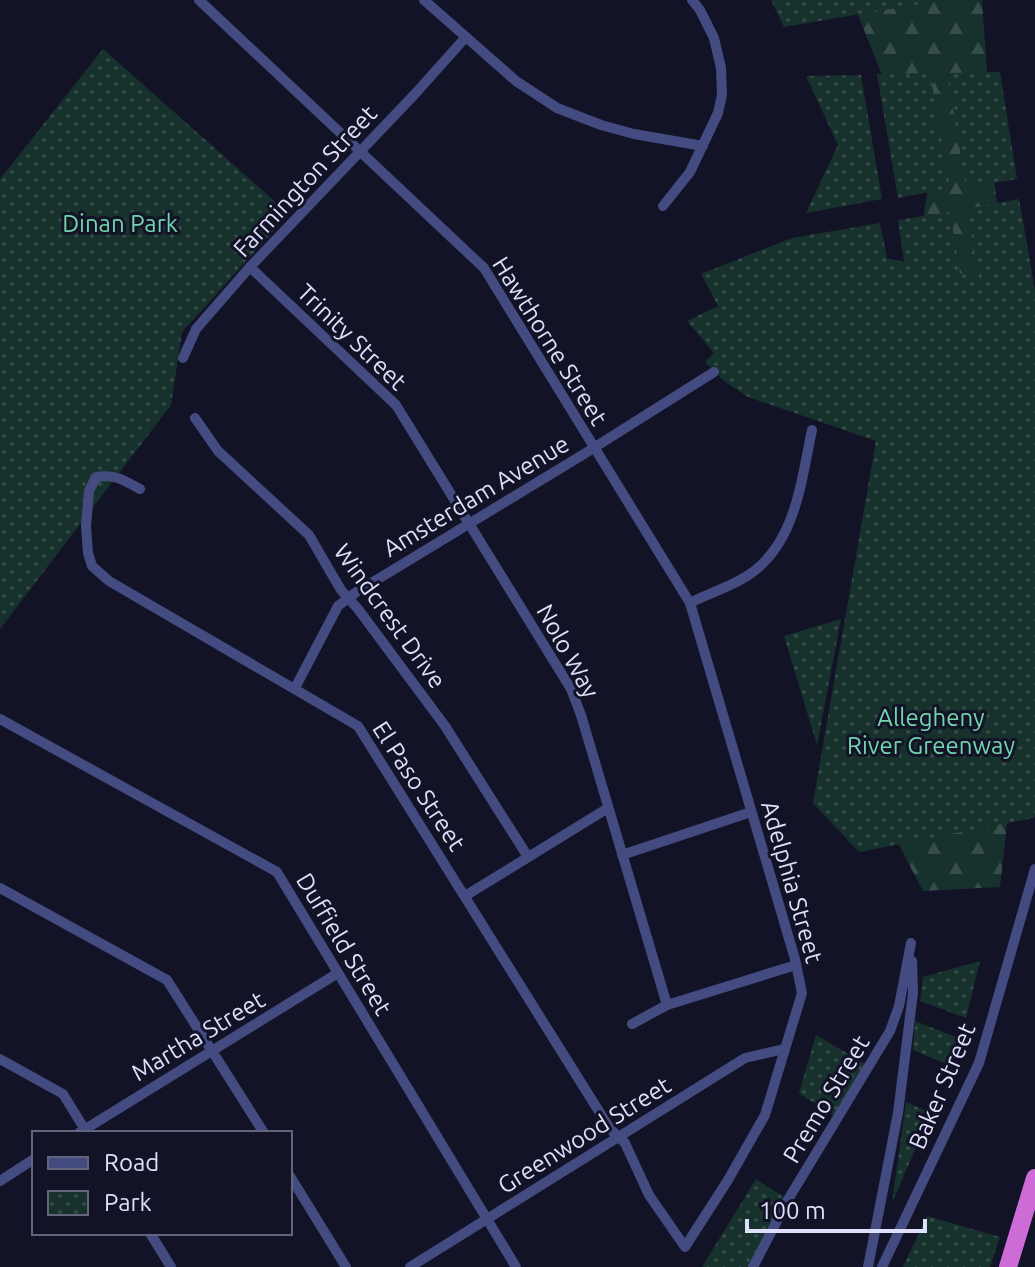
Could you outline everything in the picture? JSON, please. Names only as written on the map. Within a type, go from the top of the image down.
[{"type":"highway","points":[[1008,1267],[1035,1178]]},
{"type":"street","name":"Hawthorne Street","points":[[199,0],[484,268],[690,603]]},
{"type":"street","points":[[424,0],[516,81],[557,108],[634,134],[703,146]]},
{"type":"street","points":[[663,206],[690,172],[722,95],[721,68],[714,38],[692,0]]},
{"type":"street","name":"Farmington Street","points":[[183,358],[196,329],[250,267],[465,38]]},
{"type":"street","name":"Trinity Street","points":[[250,267],[396,405],[469,523]]},
{"type":"street","name":"Amsterdam Avenue","points":[[295,688],[338,606],[348,598],[714,372]]},
{"type":"street","name":"Windcrest Drive","points":[[195,418],[218,451],[309,535],[341,590],[445,726],[528,857]]},
{"type":"street","points":[[690,603],[748,576],[768,557],[784,535],[796,508],[812,430]]},
{"type":"street","name":"El Paso Street","points":[[140,489],[109,475],[96,477],[89,491],[86,526],[92,566],[109,581],[358,726],[610,1129],[625,1143],[649,1195],[685,1247]]},
{"type":"street","name":"Nolo Way","points":[[469,523],[571,689],[608,808]]},
{"type":"street","name":"Adelphia Street","points":[[685,1247],[765,1115],[802,993],[690,603]]},
{"type":"street","name":"Duffield Street","points":[[0,719],[277,872],[516,1267]]},
{"type":"street","points":[[465,896],[608,808],[667,1005]]},
{"type":"street","points":[[622,855],[751,812]]},
{"type":"street","name":"Baker Street","points":[[882,1267],[979,1063],[1035,869]]},
{"type":"street","points":[[0,888],[167,980],[263,1131]]},
{"type":"street","name":"Premo Street","points":[[753,1267],[789,1198],[890,1031],[899,1006],[911,943],[913,993],[898,1113],[868,1267]]},
{"type":"street","points":[[632,1024],[667,1005],[796,965]]},
{"type":"street","name":"Martha Street","points":[[86,1131],[338,973]]},
{"type":"street","name":"Greenwood Street","points":[[410,1267],[745,1058],[784,1049]]},
{"type":"street","points":[[0,1059],[63,1094],[83,1131]]},
{"type":"street","points":[[0,1181],[32,1160]]},
{"type":"street","points":[[292,1179],[346,1267]]},
{"type":"street","points":[[151,1235],[171,1267]]},
{"type":"green space","points":[[771,0],[943,0],[784,27]]},
{"type":"green space","points":[[852,0],[982,0],[995,187],[1013,345],[1035,363],[1024,666],[1000,887],[923,891],[877,803],[893,395],[928,189]]},
{"type":"green space","name":"Dinan Park","points":[[103,49],[289,214],[182,332],[171,405],[0,629],[0,179]]},
{"type":"green space","points":[[1000,72],[1017,179],[966,187],[947,73]]},
{"type":"green space","points":[[930,73],[950,188],[898,198],[877,74]]},
{"type":"green space","points":[[861,75],[882,199],[806,213],[838,145],[806,76]]},
{"type":"green space","name":"Allegheny River Greenway","points":[[1019,199],[1035,290],[1035,814],[1034,818],[859,852],[813,803],[876,441],[748,397],[724,381],[705,362],[714,353],[687,321],[718,306],[701,274],[792,238],[880,223],[887,258],[904,262],[898,220],[950,212],[960,273],[979,278],[967,209]]},
{"type":"green space","name":"Allegheny River Greenway","points":[[841,619],[817,745],[784,636]]},
{"type":"green space","points":[[980,961],[966,1018],[920,1001],[923,977]]},
{"type":"green space","points":[[915,1021],[961,1039],[951,1066],[913,1050]]},
{"type":"green space","points":[[816,1035],[872,1068],[840,1120],[799,1093]]},
{"type":"green space","points":[[906,1102],[931,1113],[892,1203]]},
{"type":"green space","points":[[756,1179],[790,1201],[749,1267],[702,1267]]},
{"type":"green space","points":[[927,1216],[1000,1237],[990,1267],[903,1267]]}]
